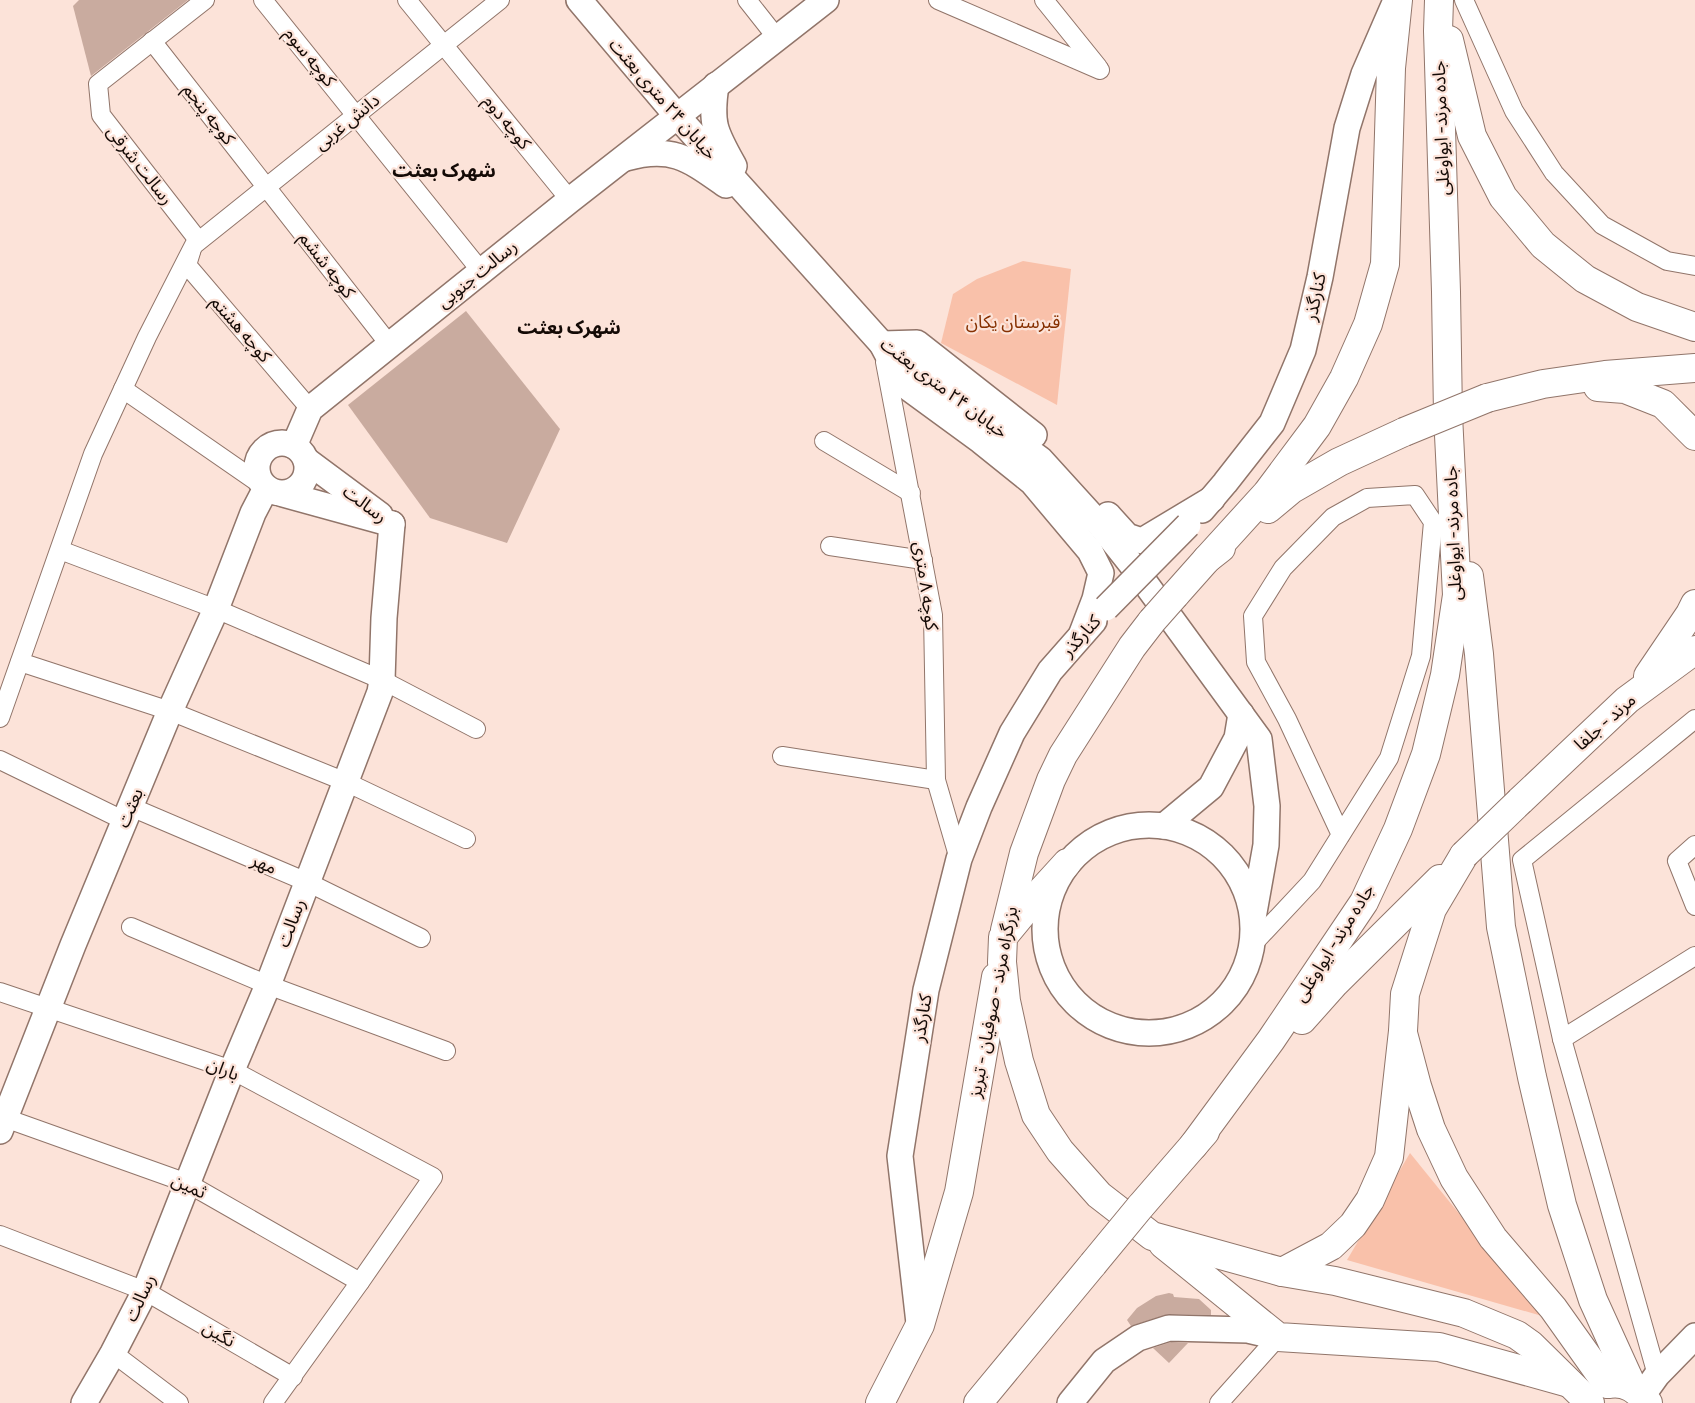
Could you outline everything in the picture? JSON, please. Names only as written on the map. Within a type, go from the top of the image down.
[{"type":"main road","points":[[1207,559],[1268,493],[1317,426],[1344,378],[1368,324],[1385,264],[1391,68],[1397,0]]},
{"type":"main road","points":[[1439,0],[1472,136],[1503,197],[1543,245],[1585,279],[1637,307],[1695,327]]},
{"type":"main road","name":"جاده مرند- ایواوغلی","points":[[1193,1146],[1271,1040],[1364,902],[1398,829],[1426,754],[1445,675],[1457,595],[1448,415],[1438,31],[1439,0]]},
{"type":"main road","points":[[1207,559],[1292,489],[1340,462],[1404,432],[1487,398],[1543,384],[1695,368]]},
{"type":"main road","points":[[1543,384],[1625,389],[1663,404],[1695,436]]},
{"type":"main road","points":[[1448,415],[1479,654],[1501,927],[1532,1077],[1562,1205],[1625,1393]]},
{"type":"main road","name":"بزرگراه مرند - صوفیان - تبریز","points":[[880,1403],[920,1325],[959,1192],[1003,937],[1024,853],[1037,816],[1062,755],[1132,647],[1152,621],[1207,559]]},
{"type":"main road","points":[[1637,692],[1695,604]]},
{"type":"main road","name":"مرند - جلفا","points":[[1464,855],[1637,692],[1695,650]]},
{"type":"main road","points":[[1037,816],[1044,901]]},
{"type":"main road","points":[[978,1403],[1140,1207],[1335,982],[1464,855]]},
{"type":"main road","points":[[1282,1272],[1331,1246],[1354,1224],[1370,1200],[1389,1157],[1403,1032],[1405,994],[1432,908],[1464,855]]},
{"type":"main road","points":[[1067,863],[1044,901],[1003,937],[1002,962],[1006,1001],[1018,1061],[1036,1114],[1060,1151],[1099,1195],[1228,1295],[1278,1337],[1439,1347],[1569,1383],[1625,1393]]},
{"type":"main road","points":[[1403,1032],[1417,1086],[1431,1129],[1454,1178],[1493,1238],[1625,1393]]},
{"type":"main road","points":[[1152,1236],[1282,1272],[1344,1283],[1464,1312],[1517,1335],[1531,1345],[1569,1383]]},
{"type":"main road","points":[[1517,1335],[1534,1338],[1544,1334],[1552,1320],[1553,1308]]},
{"type":"street","points":[[152,41],[204,0]]},
{"type":"street","name":"کوچه سوم","points":[[263,0],[481,271]]},
{"type":"street","name":"کوچه دوم","points":[[407,0],[570,200]]},
{"type":"street","name":"دانش غربی","points":[[196,242],[500,0]]},
{"type":"street","name":"خیابان ۲۴ متری بعثت","points":[[579,0],[677,116],[882,344],[1040,459],[1108,534],[1241,714],[1258,739],[1267,806],[1266,845],[1253,918]]},
{"type":"street","points":[[747,0],[777,38]]},
{"type":"street","name":"رسالت جنوبی","points":[[300,453],[310,409],[570,200],[826,0]]},
{"type":"street","points":[[938,0],[1100,70],[1044,0]]},
{"type":"street","name":"کنارگذر","points":[[920,1325],[900,1156],[926,990],[959,859],[979,807],[1012,733],[1050,671],[1082,633],[1212,499],[1272,423],[1303,350],[1320,277],[1347,128],[1364,74],[1397,0]]},
{"type":"street","points":[[1464,0],[1514,111],[1554,173],[1602,225],[1667,261],[1695,266]]},
{"type":"street","name":"رسالت شرقی","points":[[152,41],[98,84],[101,115],[196,242]]},
{"type":"street","name":"کوچه پنجم","points":[[152,41],[266,186]]},
{"type":"street","points":[[716,85],[713,118],[716,131],[756,205]]},
{"type":"street","points":[[623,158],[658,152],[680,157],[698,166],[756,205]]},
{"type":"street","name":"کوچه ششم","points":[[266,186],[389,344]]},
{"type":"street","points":[[0,718],[93,454],[146,337],[196,242]]},
{"type":"street","name":"کوچه هشتم","points":[[196,242],[187,265],[310,409]]},
{"type":"street","points":[[1082,633],[1095,599],[1101,573],[1090,551],[1032,482],[982,442],[903,384],[882,344],[918,343],[1044,443],[1127,536],[1142,541],[1212,499]]},
{"type":"street","name":"کوچه ۸ متری","points":[[882,344],[933,615],[936,780],[959,859]]},
{"type":"street","points":[[123,390],[274,491],[392,524]]},
{"type":"street","points":[[824,441],[911,493]]},
{"type":"street","points":[[276,443],[285,443],[300,453],[307,469],[305,478],[300,486],[292,492],[274,491],[260,481],[256,472],[257,463],[260,454],[267,447],[276,443]]},
{"type":"street","name":"رسالت","points":[[84,1403],[114,1353],[145,1291],[232,1070],[268,985],[380,692],[392,524],[300,453]]},
{"type":"street","name":"بعثت","points":[[3,1124],[48,1008],[170,711],[216,610],[253,513],[274,491]]},
{"type":"street","points":[[1252,945],[1312,881],[1341,835],[1389,758],[1421,656],[1433,522],[1415,495],[1367,498],[1332,517],[1283,568],[1254,616],[1256,662],[1287,718],[1341,835]]},
{"type":"street","points":[[830,546],[923,560]]},
{"type":"street","points":[[60,550],[216,610],[382,680],[476,729]]},
{"type":"street","points":[[20,662],[170,711],[346,782],[466,839]]},
{"type":"street","points":[[1164,826],[1211,787],[1237,738],[1241,714]]},
{"type":"street","points":[[1695,719],[1522,860],[1562,1039],[1625,1393],[1695,1336]]},
{"type":"street","points":[[782,756],[936,780]]},
{"type":"street","name":"مهر","points":[[0,760],[128,814],[307,882],[421,938]]},
{"type":"street","points":[[1044,901],[1045,940],[1052,967],[1065,991],[1084,1010],[1107,1025],[1133,1032],[1161,1033],[1187,1027],[1211,1014],[1231,995],[1245,972],[1252,945],[1253,918],[1246,891],[1233,867],[1221,854],[1191,833],[1164,826],[1137,825],[1111,831],[1087,845],[1067,863]]},
{"type":"street","points":[[1695,845],[1677,861],[1695,906]]},
{"type":"street","points":[[131,927],[268,985],[446,1050]]},
{"type":"street","points":[[1562,1039],[1695,956]]},
{"type":"street","name":"باران","points":[[0,992],[232,1070],[433,1178],[360,1282]]},
{"type":"street","name":"ثمین","points":[[3,1124],[187,1183],[360,1282]]},
{"type":"street","name":"نگین","points":[[0,1235],[145,1291],[293,1377]]},
{"type":"street","points":[[273,1403],[360,1282]]},
{"type":"street","points":[[1070,1403],[1104,1361],[1138,1338],[1169,1328],[1248,1330],[1278,1337],[1219,1403]]},
{"type":"street","points":[[114,1353],[179,1403]]},
{"type":"green space","name":"قبرستان یکان","points":[[1023,261],[1071,269],[1057,405],[941,343],[953,294],[977,279]]},
{"type":"green space","points":[[1410,1153],[1542,1316],[1347,1260]]},
{"type":"building","points":[[79,0],[188,0],[91,76],[73,6]]},
{"type":"building","points":[[466,311],[560,429],[507,543],[430,518],[348,405]]},
{"type":"building","points":[[1173,1294],[1174,1297],[1199,1299],[1211,1310],[1211,1315],[1169,1314],[1131,1326],[1127,1320],[1137,1308],[1156,1296]]},
{"type":"building","points":[[1171,1342],[1188,1343],[1169,1363],[1153,1348]]},
{"type":"district","name":"شهرک بعثت","points":[[444,170]]},
{"type":"district","name":"شهرک بعثت","points":[[569,327]]}]
